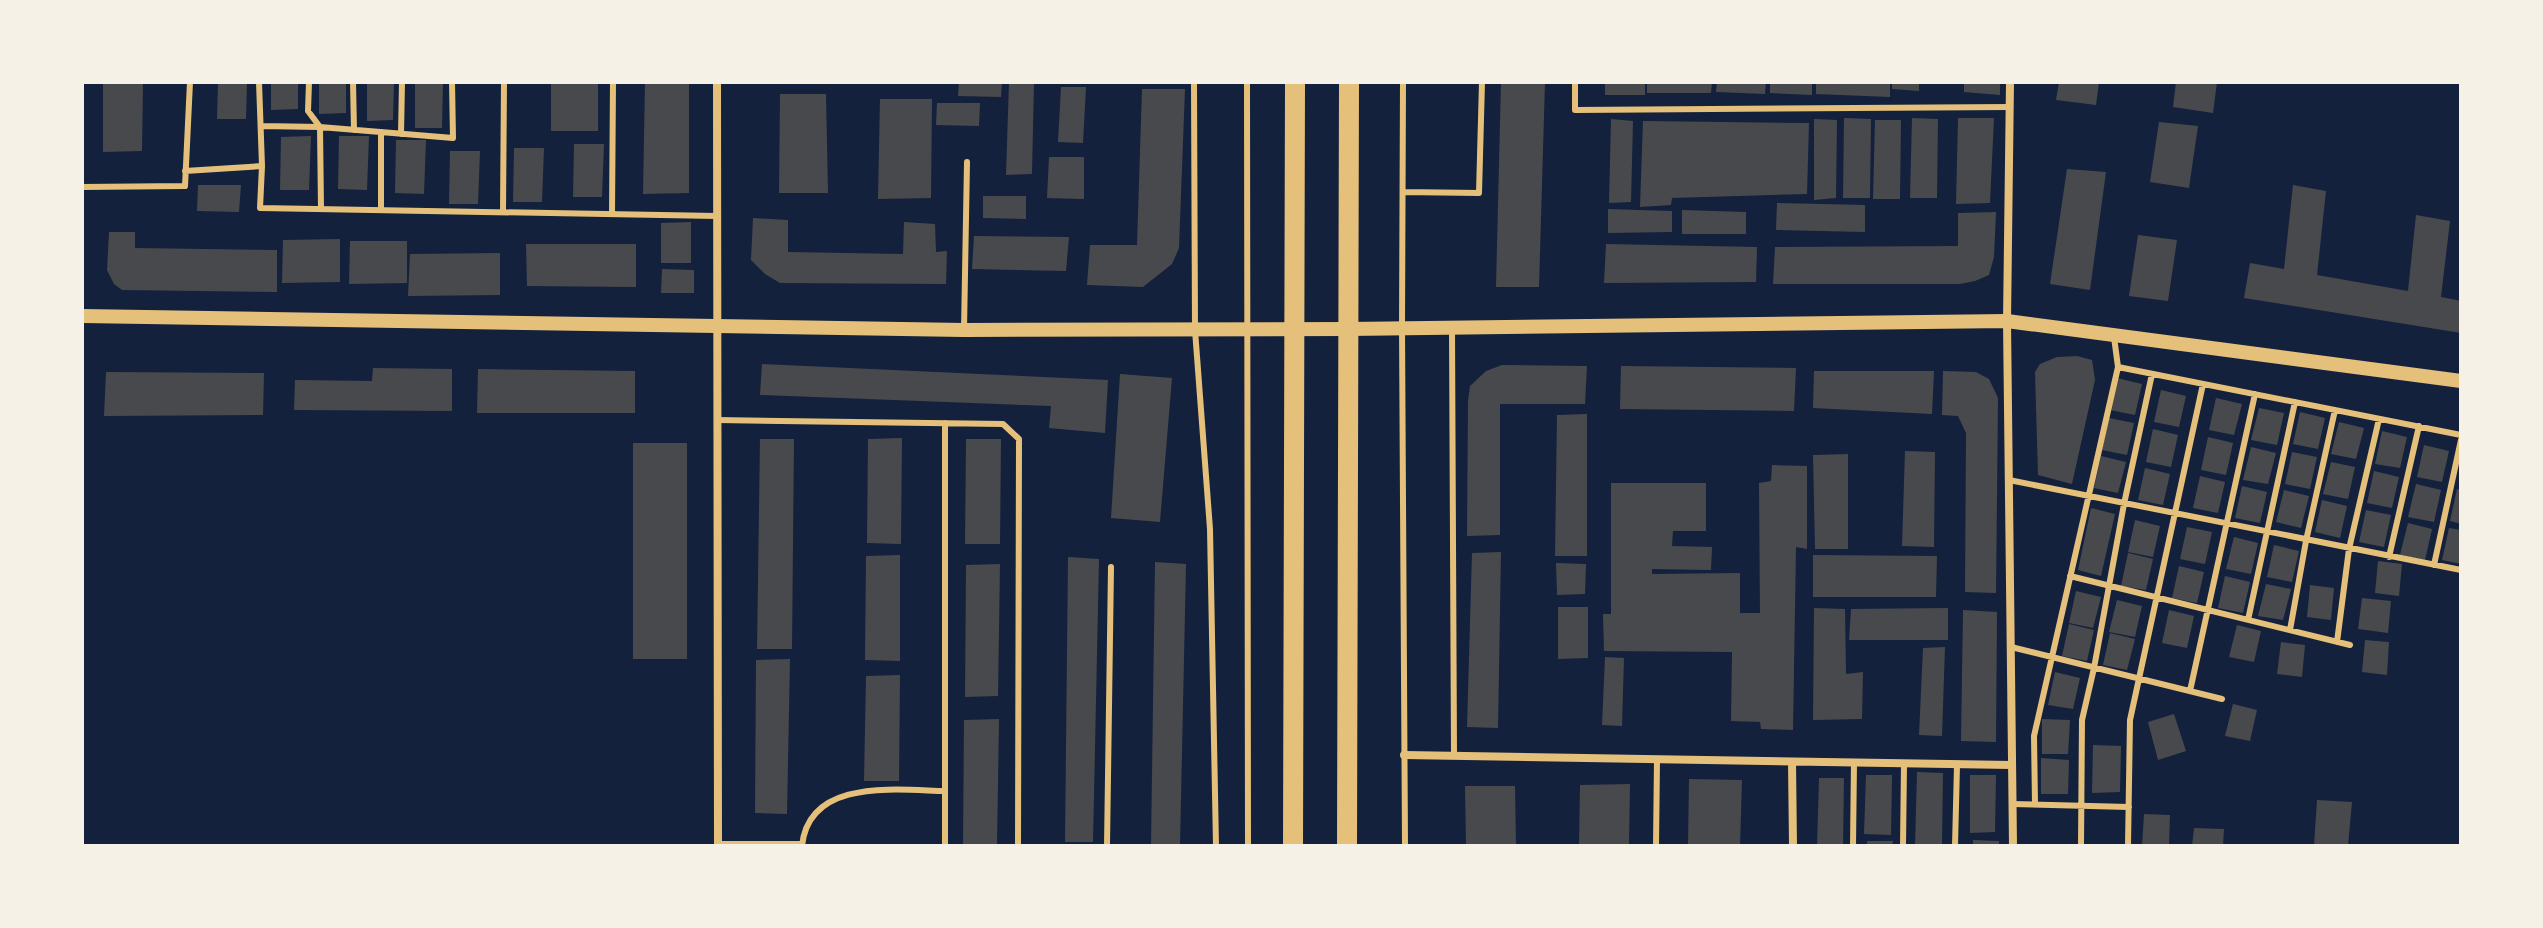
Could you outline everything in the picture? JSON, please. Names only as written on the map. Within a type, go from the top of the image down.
[{"type":"main road","points":[[1293,846],[1295,82]]},
{"type":"main road","points":[[1347,846],[1349,82]]},
{"type":"street","points":[[717,82],[718,845]]},
{"type":"street","points":[[2010,82],[2007,321],[2013,846]]},
{"type":"street","points":[[82,316],[964,330],[1248,330],[2007,321],[2461,381]]},
{"type":"street","points":[[1404,755],[2011,765]]},
{"type":"street","points":[[1792,762],[1793,846]]},
{"type":"lane","points":[[82,187],[185,186],[190,82]]},
{"type":"lane","points":[[259,82],[262,126],[260,208],[717,216]]},
{"type":"lane","points":[[309,82],[308,111],[320,127],[321,209]]},
{"type":"lane","points":[[353,82],[354,130]]},
{"type":"lane","points":[[401,134],[402,82]]},
{"type":"lane","points":[[262,126],[320,127],[453,138],[452,82]]},
{"type":"lane","points":[[503,212],[504,82]]},
{"type":"lane","points":[[612,214],[613,82]]},
{"type":"lane","points":[[1194,82],[1195,330],[1210,529],[1216,846]]},
{"type":"lane","points":[[1247,82],[1248,846]]},
{"type":"lane","points":[[1403,82],[1405,846]]},
{"type":"lane","points":[[1403,192],[1479,193],[1482,82]]},
{"type":"lane","points":[[1575,82],[1575,110],[2010,107]]},
{"type":"lane","points":[[381,132],[381,210]]},
{"type":"lane","points":[[964,330],[967,162]]},
{"type":"lane","points":[[185,171],[262,166]]},
{"type":"lane","points":[[1452,327],[1454,754]]},
{"type":"lane","points":[[2035,804],[2034,736],[2118,367],[2114,335]]},
{"type":"lane","points":[[2118,367],[2461,437],[2434,565]]},
{"type":"lane","points":[[2081,846],[2082,720],[2152,374]]},
{"type":"lane","points":[[2128,846],[2130,720],[2203,384]]},
{"type":"lane","points":[[2190,691],[2255,394]]},
{"type":"lane","points":[[2248,620],[2295,402]]},
{"type":"lane","points":[[2290,630],[2335,410]]},
{"type":"lane","points":[[2337,642],[2349,549],[2379,419]]},
{"type":"lane","points":[[717,420],[1003,424],[1019,439],[1018,846]]},
{"type":"lane","points":[[945,423],[945,846]]},
{"type":"lane","points":[[2389,557],[2419,426]]},
{"type":"lane","points":[[2009,480],[2461,570]]},
{"type":"lane","points":[[1107,846],[1111,567]]},
{"type":"lane","points":[[2070,576],[2350,645]]},
{"type":"lane","points":[[2011,647],[2222,699]]},
{"type":"lane","points":[[1656,846],[1657,759]]},
{"type":"lane","points":[[1853,846],[1854,762]]},
{"type":"lane","points":[[1903,846],[1904,764]]},
{"type":"lane","points":[[1955,846],[1957,765]]},
{"type":"lane","points":[[718,845],[802,845],[807,823],[818,810],[862,790],[945,791]]},
{"type":"lane","points":[[2012,804],[2129,807]]},
{"type":"building","points":[[103,82],[143,82],[142,151],[103,152]]},
{"type":"building","points":[[218,82],[247,82],[246,119],[217,119]]},
{"type":"building","points":[[271,82],[298,82],[298,109],[271,110]]},
{"type":"building","points":[[319,82],[346,82],[346,113],[319,114]]},
{"type":"building","points":[[367,82],[394,82],[393,120],[367,121]]},
{"type":"building","points":[[415,82],[443,82],[442,128],[415,128]]},
{"type":"building","points":[[551,82],[598,82],[598,131],[551,131]]},
{"type":"building","points":[[645,82],[689,82],[689,193],[643,194]]},
{"type":"building","points":[[959,82],[1002,82],[1001,97],[958,96]]},
{"type":"building","points":[[1009,82],[1034,82],[1032,174],[1006,175]]},
{"type":"building","points":[[1501,82],[1545,82],[1539,287],[1496,287]]},
{"type":"building","points":[[1605,82],[1645,82],[1645,95],[1605,95]]},
{"type":"building","points":[[1647,82],[1712,82],[1711,93],[1647,93]]},
{"type":"building","points":[[1717,82],[1766,82],[1765,94],[1716,92]]},
{"type":"building","points":[[1770,82],[1812,82],[1812,95],[1770,93]]},
{"type":"building","points":[[1816,82],[1890,82],[1890,97],[1816,94]]},
{"type":"building","points":[[1892,82],[1919,82],[1919,91],[1892,89]]},
{"type":"building","points":[[1964,82],[2000,82],[2000,95],[1964,92]]},
{"type":"building","points":[[2059,82],[2099,82],[2096,105],[2056,100]]},
{"type":"building","points":[[2176,82],[2217,82],[2213,113],[2173,107]]},
{"type":"building","points":[[1061,87],[1086,87],[1083,143],[1058,142]]},
{"type":"building","points":[[1142,89],[1185,89],[1179,248],[1172,264],[1143,287],[1087,285],[1090,245],[1137,245]]},
{"type":"building","points":[[780,94],[826,94],[828,193],[779,193]]},
{"type":"building","points":[[880,99],[932,99],[931,198],[878,199]]},
{"type":"building","points":[[937,103],[980,103],[979,126],[936,125]]},
{"type":"building","points":[[1844,118],[1871,119],[1870,198],[1843,198]]},
{"type":"building","points":[[1912,118],[1938,119],[1937,198],[1910,198]]},
{"type":"building","points":[[1958,118],[1994,118],[1990,203],[1956,204]]},
{"type":"building","points":[[1611,119],[1633,121],[1631,202],[1609,203]]},
{"type":"building","points":[[1814,119],[1837,120],[1836,198],[1814,200]]},
{"type":"building","points":[[1875,120],[1901,120],[1900,199],[1873,199]]},
{"type":"building","points":[[1643,121],[1809,123],[1807,194],[1672,198],[1671,205],[1640,207]]},
{"type":"building","points":[[2159,122],[2198,126],[2189,188],[2150,182]]},
{"type":"building","points":[[311,136],[309,190],[280,190],[281,137]]},
{"type":"building","points":[[339,136],[369,136],[367,190],[338,189]]},
{"type":"building","points":[[396,140],[426,140],[424,194],[395,193]]},
{"type":"building","points":[[574,144],[604,144],[602,197],[573,197]]},
{"type":"building","points":[[514,148],[544,148],[542,202],[513,202]]},
{"type":"building","points":[[450,151],[480,151],[478,204],[449,204]]},
{"type":"building","points":[[1049,157],[1084,157],[1084,199],[1047,198]]},
{"type":"building","points":[[2067,169],[2106,172],[2090,290],[2050,284]]},
{"type":"building","points":[[198,185],[241,185],[239,212],[197,211]]},
{"type":"building","points":[[2293,185],[2326,191],[2317,275],[2408,291],[2416,215],[2450,221],[2441,297],[2461,301],[2461,333],[2244,298],[2250,263],[2284,269]]},
{"type":"building","points":[[983,196],[1026,196],[1026,219],[983,218]]},
{"type":"building","points":[[1777,203],[1865,205],[1865,232],[1776,230]]},
{"type":"building","points":[[1608,209],[1672,211],[1672,232],[1608,233]]},
{"type":"building","points":[[1682,210],[1746,212],[1746,234],[1682,234]]},
{"type":"building","points":[[1996,212],[1994,257],[1989,275],[1975,281],[1960,284],[1773,284],[1775,247],[1958,246],[1958,213]]},
{"type":"building","points":[[753,218],[788,220],[788,252],[903,254],[904,222],[935,224],[936,252],[947,251],[946,284],[780,283],[751,260]]},
{"type":"building","points":[[691,222],[691,263],[661,263],[661,223]]},
{"type":"building","points":[[109,232],[135,232],[135,248],[277,250],[277,292],[122,290],[114,284],[107,270]]},
{"type":"building","points":[[2138,235],[2177,240],[2168,301],[2129,296]]},
{"type":"building","points":[[974,236],[1069,237],[1066,271],[972,269]]},
{"type":"building","points":[[340,239],[340,282],[282,283],[283,240]]},
{"type":"building","points":[[350,241],[407,241],[407,283],[349,284]]},
{"type":"building","points":[[526,244],[636,244],[636,287],[527,286]]},
{"type":"building","points":[[1606,244],[1757,247],[1756,282],[1604,283]]},
{"type":"building","points":[[500,253],[500,295],[408,296],[410,254]]},
{"type":"building","points":[[662,269],[694,270],[694,293],[661,293]]},
{"type":"building","points":[[2077,356],[2092,360],[2095,380],[2072,484],[2038,475],[2035,372],[2040,364],[2057,357]]},
{"type":"building","points":[[762,364],[1108,380],[1105,433],[1049,428],[1051,406],[760,395]]},
{"type":"building","points":[[1502,365],[1587,366],[1585,404],[1500,404],[1500,535],[1467,536],[1470,386],[1486,371]]},
{"type":"building","points":[[1621,366],[1796,368],[1794,411],[1620,409]]},
{"type":"building","points":[[373,368],[452,369],[452,411],[294,410],[295,380],[372,381]]},
{"type":"building","points":[[478,369],[635,371],[635,413],[477,413]]},
{"type":"building","points":[[1814,371],[1934,371],[1932,414],[1813,408]]},
{"type":"building","points":[[1943,371],[1976,372],[1989,379],[1998,398],[1996,593],[1965,592],[1966,433],[1958,416],[1942,415]]},
{"type":"building","points":[[106,372],[264,373],[263,415],[104,416]]},
{"type":"building","points":[[1120,374],[1172,378],[1160,522],[1111,518]]},
{"type":"building","points":[[2117,378],[2142,384],[2135,415],[2110,410]]},
{"type":"building","points":[[2161,390],[2186,396],[2179,427],[2154,422]]},
{"type":"building","points":[[2216,398],[2242,404],[2234,435],[2209,430]]},
{"type":"building","points":[[2259,408],[2284,413],[2277,445],[2251,440]]},
{"type":"building","points":[[2300,412],[2325,418],[2318,449],[2293,444]]},
{"type":"building","points":[[1587,414],[1587,556],[1555,556],[1557,415]]},
{"type":"building","points":[[2109,418],[2134,423],[2127,455],[2102,450]]},
{"type":"building","points":[[2339,422],[2364,428],[2356,459],[2331,454]]},
{"type":"building","points":[[2153,429],[2178,435],[2171,467],[2146,462]]},
{"type":"building","points":[[2382,431],[2407,437],[2400,468],[2375,464]]},
{"type":"building","points":[[2208,437],[2233,443],[2226,475],[2201,470]]},
{"type":"building","points":[[902,438],[901,544],[867,543],[868,439]]},
{"type":"building","points":[[760,439],[794,439],[792,649],[757,649]]},
{"type":"building","points":[[966,439],[1001,439],[1000,544],[965,544]]},
{"type":"building","points":[[633,443],[687,443],[687,659],[633,659]]},
{"type":"building","points":[[2424,445],[2449,451],[2442,482],[2417,477]]},
{"type":"building","points":[[2251,447],[2276,453],[2268,484],[2243,480]]},
{"type":"building","points":[[1905,451],[1935,452],[1934,547],[1902,546]]},
{"type":"building","points":[[2292,452],[2317,457],[2310,489],[2285,484]]},
{"type":"building","points":[[1848,454],[1848,549],[1815,549],[1813,455]]},
{"type":"building","points":[[2101,456],[2126,462],[2118,493],[2094,488]]},
{"type":"building","points":[[2331,462],[2355,467],[2348,499],[2323,494]]},
{"type":"building","points":[[1772,465],[1807,466],[1807,549],[1796,547],[1793,730],[1761,729],[1760,722],[1731,721],[1732,652],[1604,651],[1603,614],[1611,614],[1611,483],[1706,483],[1706,531],[1673,531],[1672,546],[1712,547],[1711,570],[1652,569],[1652,574],[1740,573],[1740,613],[1760,613],[1759,483],[1771,481]]},
{"type":"building","points":[[2145,468],[2170,474],[2163,505],[2138,500]]},
{"type":"building","points":[[2374,471],[2399,477],[2392,508],[2367,503]]},
{"type":"building","points":[[2200,476],[2225,482],[2218,513],[2193,508]]},
{"type":"building","points":[[2416,484],[2441,490],[2434,522],[2408,517]]},
{"type":"building","points":[[2242,486],[2267,492],[2260,523],[2235,518]]},
{"type":"building","points":[[2457,489],[2461,490],[2461,524],[2450,521]]},
{"type":"building","points":[[2284,490],[2309,496],[2301,528],[2276,522]]},
{"type":"building","points":[[2322,500],[2347,506],[2340,538],[2315,532]]},
{"type":"building","points":[[2091,508],[2115,514],[2101,576],[2078,570]]},
{"type":"building","points":[[2366,510],[2391,515],[2384,547],[2359,542]]},
{"type":"building","points":[[2135,520],[2160,526],[2153,557],[2128,552]]},
{"type":"building","points":[[2408,523],[2432,529],[2425,560],[2400,555]]},
{"type":"building","points":[[2187,527],[2212,532],[2205,564],[2180,559]]},
{"type":"building","points":[[2449,528],[2461,530],[2461,564],[2442,560]]},
{"type":"building","points":[[2234,537],[2258,543],[2251,574],[2226,569]]},
{"type":"building","points":[[2274,545],[2299,551],[2292,582],[2267,577]]},
{"type":"building","points":[[1501,552],[1498,728],[1467,727],[1472,553]]},
{"type":"building","points":[[2128,553],[2153,559],[2146,590],[2121,586]]},
{"type":"building","points":[[900,555],[900,661],[865,660],[866,556]]},
{"type":"building","points":[[1813,555],[1937,556],[1936,597],[1813,597]]},
{"type":"building","points":[[1068,557],[1099,559],[1093,842],[1065,842]]},
{"type":"building","points":[[2378,561],[2402,564],[2399,596],[2375,593]]},
{"type":"building","points":[[1155,562],[1186,564],[1180,846],[1151,846]]},
{"type":"building","points":[[1556,563],[1586,564],[1585,594],[1557,595]]},
{"type":"building","points":[[1000,564],[998,696],[965,697],[966,565]]},
{"type":"building","points":[[2179,566],[2204,572],[2197,603],[2172,598]]},
{"type":"building","points":[[2225,576],[2250,582],[2243,613],[2218,608]]},
{"type":"building","points":[[2266,584],[2291,589],[2283,620],[2258,616]]},
{"type":"building","points":[[2310,585],[2334,588],[2331,620],[2307,617]]},
{"type":"building","points":[[2076,591],[2101,597],[2093,628],[2069,623]]},
{"type":"building","points":[[2362,598],[2391,601],[2388,633],[2358,629]]},
{"type":"building","points":[[2117,600],[2142,606],[2135,637],[2109,632]]},
{"type":"building","points":[[1558,607],[1588,607],[1588,658],[1558,659]]},
{"type":"building","points":[[1814,608],[1845,609],[1846,674],[1863,672],[1862,719],[1813,720]]},
{"type":"building","points":[[1948,608],[1948,640],[1849,640],[1851,609]]},
{"type":"building","points":[[1963,610],[1997,612],[1996,742],[1961,741]]},
{"type":"building","points":[[2169,610],[2194,616],[2187,648],[2162,643]]},
{"type":"building","points":[[2069,624],[2094,630],[2087,661],[2062,656]]},
{"type":"building","points":[[2237,625],[2261,631],[2254,662],[2229,657]]},
{"type":"building","points":[[2110,633],[2135,639],[2127,670],[2103,665]]},
{"type":"building","points":[[2365,640],[2389,642],[2387,675],[2362,672]]},
{"type":"building","points":[[2281,642],[2305,645],[2302,677],[2277,674]]},
{"type":"building","points":[[1945,647],[1942,736],[1919,735],[1923,648]]},
{"type":"building","points":[[1605,657],[1624,658],[1622,726],[1602,725]]},
{"type":"building","points":[[790,659],[787,814],[755,813],[756,660]]},
{"type":"building","points":[[2055,672],[2080,678],[2073,709],[2048,705]]},
{"type":"building","points":[[900,675],[899,781],[864,781],[866,676]]},
{"type":"building","points":[[2233,704],[2257,710],[2250,741],[2225,736]]},
{"type":"building","points":[[2174,714],[2186,751],[2158,760],[2148,722]]},
{"type":"building","points":[[999,719],[997,846],[963,846],[964,720]]},
{"type":"building","points":[[2042,719],[2070,720],[2068,754],[2042,754]]},
{"type":"building","points":[[2093,745],[2121,746],[2120,792],[2092,793]]},
{"type":"building","points":[[2041,758],[2069,760],[2068,794],[2041,794]]},
{"type":"building","points":[[1917,772],[1943,773],[1942,846],[1915,846]]},
{"type":"building","points":[[1866,775],[1892,775],[1891,835],[1864,834]]},
{"type":"building","points":[[1970,775],[1996,775],[1995,832],[1970,833]]},
{"type":"building","points":[[1819,778],[1844,778],[1843,846],[1817,846]]},
{"type":"building","points":[[1689,779],[1742,780],[1740,846],[1688,846]]},
{"type":"building","points":[[1630,784],[1629,846],[1579,846],[1580,785]]},
{"type":"building","points":[[1465,786],[1515,786],[1516,846],[1466,846]]},
{"type":"building","points":[[2317,800],[2352,802],[2348,846],[2314,846]]},
{"type":"building","points":[[2144,814],[2170,815],[2169,846],[2142,846]]},
{"type":"building","points":[[2194,828],[2224,829],[2223,846],[2192,846]]},
{"type":"building","points":[[1973,840],[1999,841],[1999,846],[1973,846]]},
{"type":"building","points":[[1867,841],[1893,841],[1892,846],[1867,846]]}]
